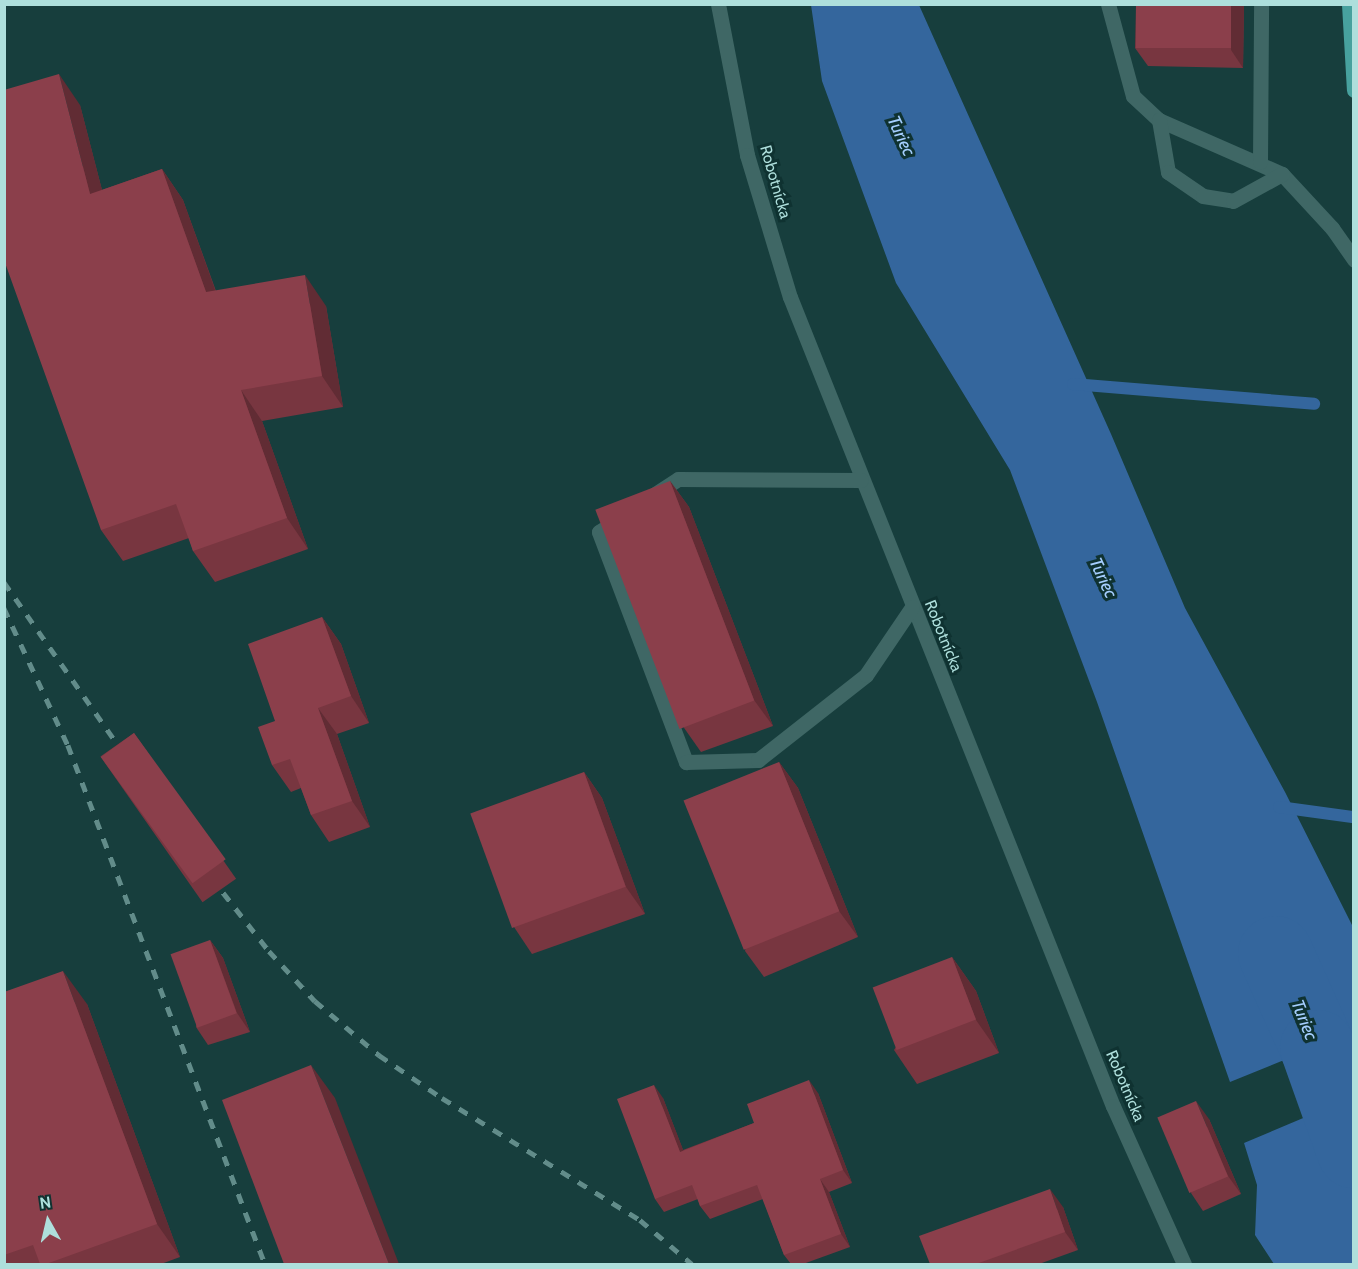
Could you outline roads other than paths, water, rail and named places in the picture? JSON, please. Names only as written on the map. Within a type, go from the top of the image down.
[{"type":"main road","points":[[1349,4],[1353,90]]},
{"type":"street","name":"Robotnícka","points":[[718,4],[747,155],[790,297],[861,480],[1113,1106],[1184,1264]]},
{"type":"street","points":[[1107,4],[1133,96],[1159,120],[1260,162],[1282,174],[1332,228],[1353,260]]},
{"type":"street","points":[[1260,162],[1261,4]]},
{"type":"street","points":[[1159,120],[1168,172],[1203,196],[1233,201],[1282,174]]},
{"type":"street","points":[[861,480],[678,479],[599,532],[686,762],[759,760],[866,675],[912,607]]},
{"type":"water","points":[[811,5],[919,5],[1111,434],[1185,608],[1285,792],[1353,927],[1353,1032],[1230,1082],[1097,702],[1010,470],[896,283],[822,81]]},
{"type":"water","points":[[1353,1097],[1353,1264],[1274,1264],[1255,1235],[1257,1185],[1244,1143]]},
{"type":"waterway","points":[[1073,384],[1314,404]]},
{"type":"waterway","points":[[1279,807],[1352,817]]},
{"type":"waterway","name":"Turiec","points":[[1275,953],[1317,1047],[1354,1151]]},
{"type":"railway","points":[[4,582],[128,759]]},
{"type":"railway","points":[[4,608],[68,745],[265,1264]]},
{"type":"railway","points":[[211,877],[269,951],[315,1001],[379,1055],[442,1098],[640,1220],[692,1264]]}]
